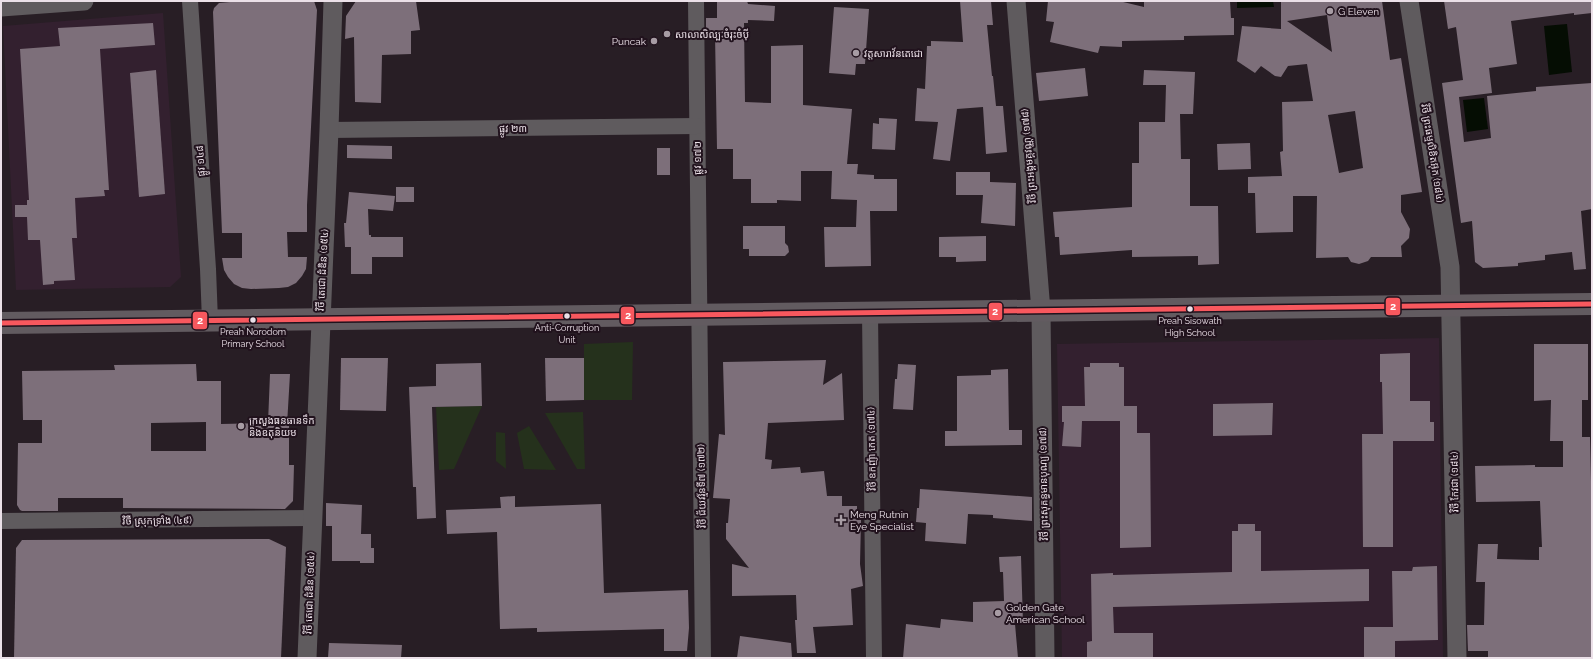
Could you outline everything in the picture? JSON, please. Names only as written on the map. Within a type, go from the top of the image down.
[{"type":"main road","points":[[1,323],[1592,304]]},
{"type":"street","points":[[1,7],[84,1]]},
{"type":"street","name":"ផ្លូវ ១៤៨","points":[[190,1],[210,321]]},
{"type":"street","name":"វិថី តេជោ ដំឌិន (១៥៤)","points":[[306,658],[329,130],[333,1]]},
{"type":"street","name":"ផ្លូវ ១៧២","points":[[696,1],[699,315]]},
{"type":"street","name":"វិថី ព្រះអង្គមគ្គវណ្ណ (១៧៨)","points":[[1016,1],[1041,310]]},
{"type":"street","name":"វិថី ព្រះធម្មលិខិតអ៊ុក (១៨៤)","points":[[1409,1],[1450,267],[1452,306]]},
{"type":"street","name":"ផ្លូវ ២៣","points":[[329,130],[697,126]]},
{"type":"street","name":"វិថី កែវជា (១៨៤)","points":[[1452,306],[1457,658]]},
{"type":"street","name":"វិថី ព្រះសុគន្ធមានបុណ្យ (១៧៨)","points":[[1041,310],[1045,658]]},
{"type":"street","name":"វិថី ឧកញ៉ា កេត (១៧៤)","points":[[870,313],[874,658]]},
{"type":"street","name":"វិថី ជ័យវរ្ម័នទី៧ (១៧២)","points":[[699,315],[703,658]]},
{"type":"street","name":"វិថី ស្រុកទ្រាំង (៤៩)","points":[[1,522],[312,518]]},
{"type":"shaded area","points":[[1237,1],[1273,1],[1274,7],[1237,8]]},
{"type":"shaded area","points":[[163,13],[181,277],[170,287],[16,290],[3,26]]},
{"type":"shaded area","points":[[1567,24],[1572,72],[1549,75],[1544,26]]},
{"type":"shaded area","points":[[1484,98],[1488,129],[1467,132],[1463,100]]},
{"type":"shaded area","points":[[1439,338],[1443,658],[1062,658],[1057,344]]},
{"type":"green space","points":[[633,342],[632,400],[584,400],[584,344]]},
{"type":"green space","points":[[482,406],[454,469],[439,470],[436,407]]},
{"type":"green space","points":[[583,412],[585,469],[577,469],[545,413]]},
{"type":"green space","points":[[529,426],[556,470],[524,469],[517,433]]},
{"type":"green space","points":[[496,432],[505,433],[506,469],[496,461]]},
{"type":"building","points":[[241,1],[314,1],[317,10],[307,205],[307,232],[287,232],[288,257],[307,257],[306,269],[296,283],[288,287],[242,288],[234,284],[228,277],[224,270],[222,258],[242,258],[242,233],[222,233],[213,12],[214,8],[219,3]]},
{"type":"building","points":[[356,1],[416,1],[420,30],[411,31],[411,54],[382,55],[381,103],[355,102],[354,37],[345,39],[346,16]]},
{"type":"building","points":[[717,1],[747,1],[748,4],[775,6],[774,21],[748,20],[748,23],[744,23],[745,102],[771,103],[771,46],[803,45],[803,105],[852,109],[847,164],[858,164],[857,174],[874,175],[874,179],[897,179],[897,211],[870,211],[871,266],[825,267],[824,227],[856,227],[857,200],[831,199],[832,171],[801,171],[801,201],[777,200],[777,203],[751,203],[751,179],[733,179],[733,149],[717,149],[715,34],[706,34],[706,18],[717,18]]},
{"type":"building","points":[[960,1],[991,1],[993,25],[987,25],[992,76],[996,106],[1003,106],[1007,152],[986,154],[983,107],[957,109],[950,161],[933,159],[938,122],[915,121],[917,88],[925,89],[927,46],[931,46],[931,41],[963,42]]},
{"type":"building","points":[[1048,1],[1119,1],[1144,7],[1144,1],[1230,1],[1231,18],[1234,18],[1234,35],[1184,36],[1184,40],[1122,41],[1122,47],[1100,46],[1098,53],[1050,42],[1054,22],[1046,21]]},
{"type":"building","points":[[1281,1],[1382,1],[1390,60],[1401,58],[1422,192],[1401,195],[1401,212],[1410,229],[1409,238],[1401,246],[1402,257],[1371,257],[1368,261],[1359,264],[1351,262],[1348,257],[1316,258],[1317,196],[1293,196],[1293,232],[1256,233],[1255,193],[1248,193],[1248,177],[1282,176],[1280,152],[1283,151],[1282,102],[1313,101],[1307,64],[1288,66],[1281,77],[1275,76],[1261,66],[1255,73],[1237,61],[1242,26],[1281,29]],"holes":[[[1327,15],[1332,52],[1287,21]],[[1355,111],[1363,168],[1339,173],[1328,115]]]},
{"type":"building","points":[[1444,1],[1592,1],[1592,13],[1574,15],[1574,13],[1511,21],[1517,64],[1489,68],[1492,93],[1459,97],[1464,142],[1491,138],[1487,96],[1536,91],[1536,87],[1592,83],[1592,209],[1581,211],[1586,269],[1574,270],[1572,252],[1545,255],[1545,260],[1518,263],[1518,266],[1483,268],[1475,262],[1472,221],[1461,223],[1442,83],[1463,80],[1456,27],[1448,29]]},
{"type":"building","points":[[834,7],[869,9],[865,64],[856,64],[855,75],[829,73]]},
{"type":"building","points":[[153,23],[155,45],[100,49],[109,190],[104,190],[105,196],[75,198],[77,238],[72,238],[75,280],[54,281],[54,284],[43,285],[40,240],[28,240],[27,217],[15,217],[15,205],[27,205],[27,200],[29,200],[20,49],[60,46],[58,28]]},
{"type":"building","points":[[1085,68],[1088,96],[1039,101],[1036,73]]},
{"type":"building","points":[[156,70],[165,194],[139,197],[130,73]]},
{"type":"building","points":[[1144,70],[1195,72],[1193,114],[1180,114],[1181,159],[1190,159],[1190,206],[1218,206],[1219,264],[1198,265],[1198,256],[1132,257],[1132,250],[1060,255],[1059,237],[1055,237],[1053,212],[1132,207],[1132,163],[1139,163],[1139,122],[1165,122],[1166,85],[1143,85]]},
{"type":"building","points":[[879,118],[897,119],[895,150],[872,149],[873,123],[879,124]]},
{"type":"building","points":[[1250,143],[1251,169],[1218,170],[1217,144]]},
{"type":"building","points":[[347,145],[392,146],[392,159],[347,158]]},
{"type":"building","points":[[657,148],[670,148],[670,175],[657,175]]},
{"type":"building","points":[[956,172],[990,172],[990,182],[1016,183],[1015,226],[981,223],[983,195],[956,195]]},
{"type":"building","points":[[396,187],[414,187],[414,202],[396,202]]},
{"type":"building","points":[[349,192],[395,196],[393,211],[368,209],[369,235],[371,235],[371,237],[403,237],[403,257],[372,257],[372,274],[351,274],[351,247],[345,247],[344,223],[346,223]]},
{"type":"building","points":[[743,226],[785,226],[785,243],[788,246],[789,252],[785,256],[749,256],[749,249],[743,249]]},
{"type":"building","points":[[986,236],[986,261],[956,262],[956,257],[939,257],[939,237]]},
{"type":"building","points":[[1534,344],[1588,344],[1588,400],[1582,400],[1582,437],[1590,437],[1592,657],[1488,658],[1488,651],[1468,651],[1467,625],[1484,625],[1485,582],[1476,582],[1478,544],[1498,544],[1497,559],[1539,560],[1539,547],[1542,547],[1540,501],[1476,502],[1475,466],[1535,465],[1535,467],[1563,467],[1563,441],[1550,441],[1551,400],[1534,401]]},
{"type":"building","points":[[1410,353],[1410,401],[1430,401],[1430,422],[1434,422],[1434,441],[1393,441],[1393,547],[1363,547],[1362,434],[1383,434],[1380,354]]},
{"type":"building","points":[[341,358],[388,358],[386,411],[340,410]]},
{"type":"building","points":[[545,358],[584,358],[584,400],[546,401]]},
{"type":"building","points":[[826,360],[823,385],[842,373],[844,420],[768,423],[765,459],[772,460],[771,469],[800,467],[801,473],[824,471],[827,496],[842,496],[842,506],[857,506],[857,520],[861,520],[860,564],[863,586],[851,589],[853,625],[813,627],[816,653],[797,653],[795,620],[797,620],[796,595],[732,596],[732,564],[749,568],[726,539],[726,523],[728,523],[730,499],[713,498],[719,434],[725,435],[723,362]]},
{"type":"building","points":[[481,363],[482,406],[432,407],[436,518],[417,519],[416,487],[413,487],[409,387],[436,386],[436,364]]},
{"type":"building","points":[[1090,363],[1119,363],[1119,367],[1124,367],[1124,406],[1137,406],[1137,433],[1150,433],[1151,547],[1120,548],[1120,421],[1082,421],[1081,447],[1062,446],[1064,422],[1062,422],[1062,406],[1085,406],[1084,367],[1090,367]]},
{"type":"building","points":[[196,364],[197,381],[221,381],[221,424],[268,423],[270,374],[290,374],[287,425],[289,425],[289,465],[294,465],[293,501],[285,509],[123,508],[123,498],[58,498],[58,511],[20,510],[17,505],[18,443],[42,443],[42,420],[23,420],[22,371],[115,370],[114,365]],"holes":[[[206,422],[206,451],[151,451],[151,423]]]},
{"type":"building","points":[[898,364],[916,365],[913,410],[893,409],[895,379],[897,379]]},
{"type":"building","points":[[1008,369],[1009,430],[1022,430],[1022,445],[945,446],[945,431],[957,431],[957,376],[991,375],[991,370]]},
{"type":"building","points":[[1273,403],[1272,435],[1213,436],[1213,404]]},
{"type":"building","points":[[920,489],[1032,497],[1032,521],[993,518],[993,515],[968,514],[966,544],[925,541],[926,523],[916,522],[917,508],[919,508]]},
{"type":"building","points":[[515,496],[515,507],[601,504],[604,593],[688,590],[689,628],[687,651],[664,651],[664,629],[537,632],[537,628],[500,629],[497,532],[447,534],[446,510],[501,508],[500,497]]},
{"type":"building","points":[[326,503],[362,505],[361,534],[371,534],[371,548],[374,548],[374,563],[360,563],[360,561],[332,561],[332,526],[326,526]]},
{"type":"building","points":[[1238,524],[1255,524],[1255,531],[1261,531],[1261,571],[1369,569],[1369,601],[1113,607],[1114,633],[1153,633],[1153,658],[1087,658],[1087,642],[1092,641],[1091,574],[1113,573],[1113,575],[1232,572],[1232,531],[1238,531]]},
{"type":"building","points":[[269,539],[286,547],[281,658],[14,658],[16,548],[22,540]]},
{"type":"building","points":[[1021,556],[1023,624],[1015,624],[1018,658],[903,658],[906,624],[940,628],[941,619],[973,622],[973,602],[1004,601],[1003,572],[1000,572],[999,557]]},
{"type":"building","points":[[1437,566],[1438,640],[1395,641],[1395,658],[1364,658],[1364,627],[1393,627],[1392,571],[1412,571],[1413,567]]},
{"type":"building","points":[[740,636],[791,643],[792,658],[737,658]]},
{"type":"building","points":[[329,643],[402,645],[401,658],[328,658]]},
{"type":"transit line","name":"2","points":[[1,323],[1592,304]]},
{"type":"place","name":"G Eleven","points":[[1330,11]]},
{"type":"place","name":"សាលាសិល្បៈចំរុះចំប៉ី","points":[[667,34]]},
{"type":"place","name":"Puncak","points":[[654,41]]},
{"type":"place","name":"វត្តសារាវ័នតេជោ","points":[[856,53]]},
{"type":"place","name":"Preah Sisowath High School","points":[[1190,309]]},
{"type":"place","name":"Anti-Corruption Unit","points":[[567,316]]},
{"type":"place","name":"Preah Norodom Primary School","points":[[253,320]]},
{"type":"place","name":"ក្រសួងធនធានទឹក និងឧតុនិយម","points":[[241,426]]},
{"type":"place","name":"Meng Rutnin Eye Specialist","points":[[841,520]]},
{"type":"place","name":"Golden Gate American School","points":[[998,613]]}]
